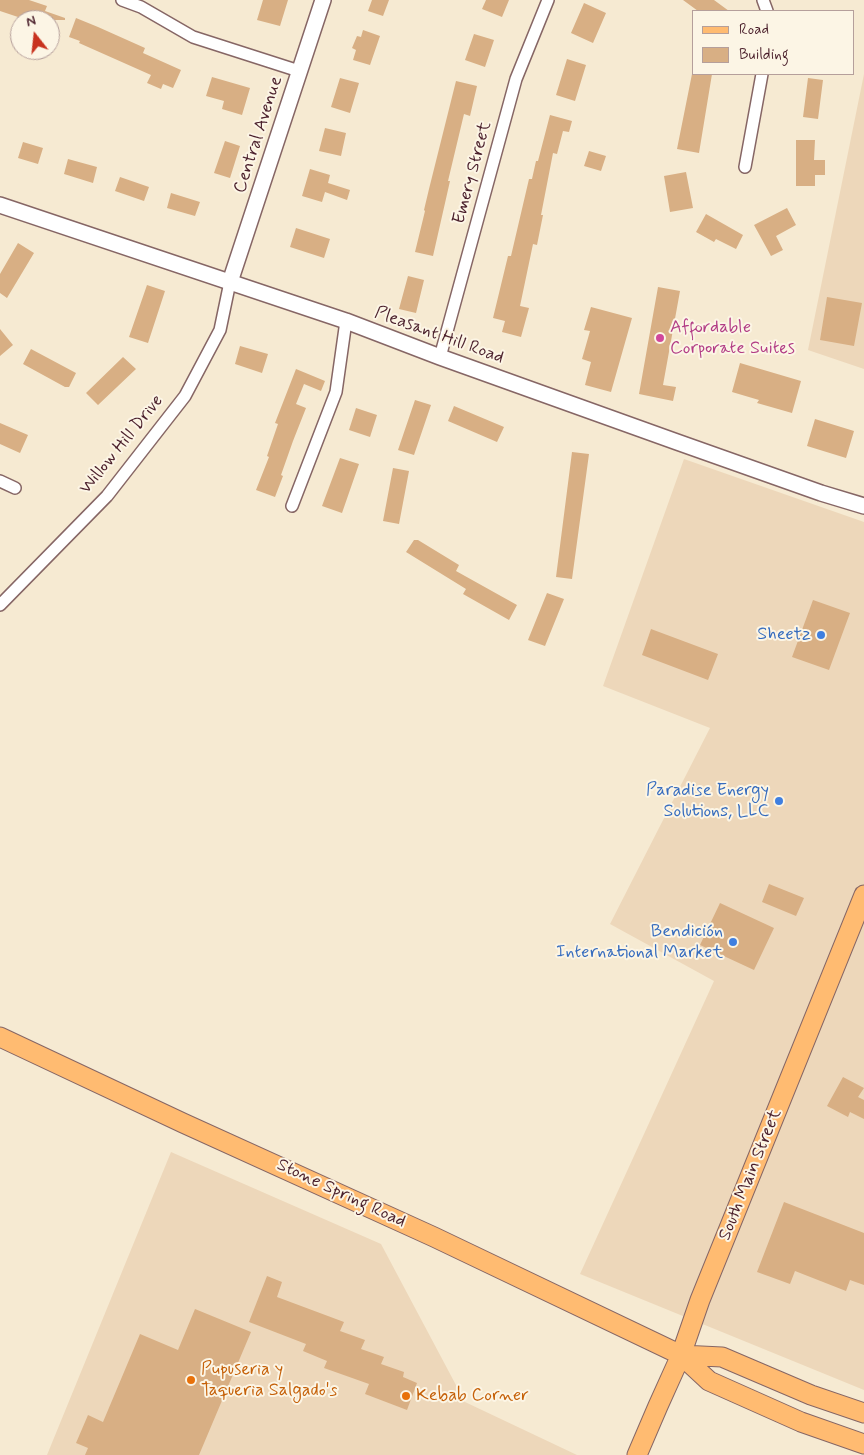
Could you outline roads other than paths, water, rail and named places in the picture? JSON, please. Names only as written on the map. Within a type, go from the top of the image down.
[{"type":"main road","name":"South Main Street","points":[[637,1455],[682,1355],[700,1300],[864,895]]},
{"type":"main road","name":"Stone Spring Road","points":[[0,1037],[183,1123],[434,1236],[682,1355],[709,1381],[801,1422],[864,1444]]},
{"type":"main road","name":"Stone Spring Road","points":[[682,1355],[722,1357],[811,1395],[864,1413]]},
{"type":"street","points":[[122,0],[140,7],[193,37],[299,71]]},
{"type":"street","name":"Central Avenue","points":[[230,282],[323,0]]},
{"type":"street","name":"Emery Street","points":[[440,357],[516,79],[548,0]]},
{"type":"street","points":[[745,167],[762,75]]},
{"type":"street","name":"Pleasant Hill Road","points":[[0,205],[346,321],[440,357],[821,493],[864,506]]},
{"type":"street","name":"Willow Hill Drive","points":[[0,605],[107,496],[185,396],[220,330],[230,282]]},
{"type":"street","points":[[292,506],[336,392],[346,321]]},
{"type":"street","points":[[0,481],[15,488]]},
{"type":"place","name":"Affordable Corporate Suites","points":[[660,338]]},
{"type":"place","name":"Sheetz","points":[[821,635]]},
{"type":"place","name":"Paradise Energy Solutions, LLC","points":[[779,801]]},
{"type":"place","name":"Bendición International Market","points":[[733,942]]},
{"type":"place","name":"Pupuseria y Taqueria Salgado's","points":[[191,1380]]},
{"type":"place","name":"Kebab Corner","points":[[406,1396]]}]
